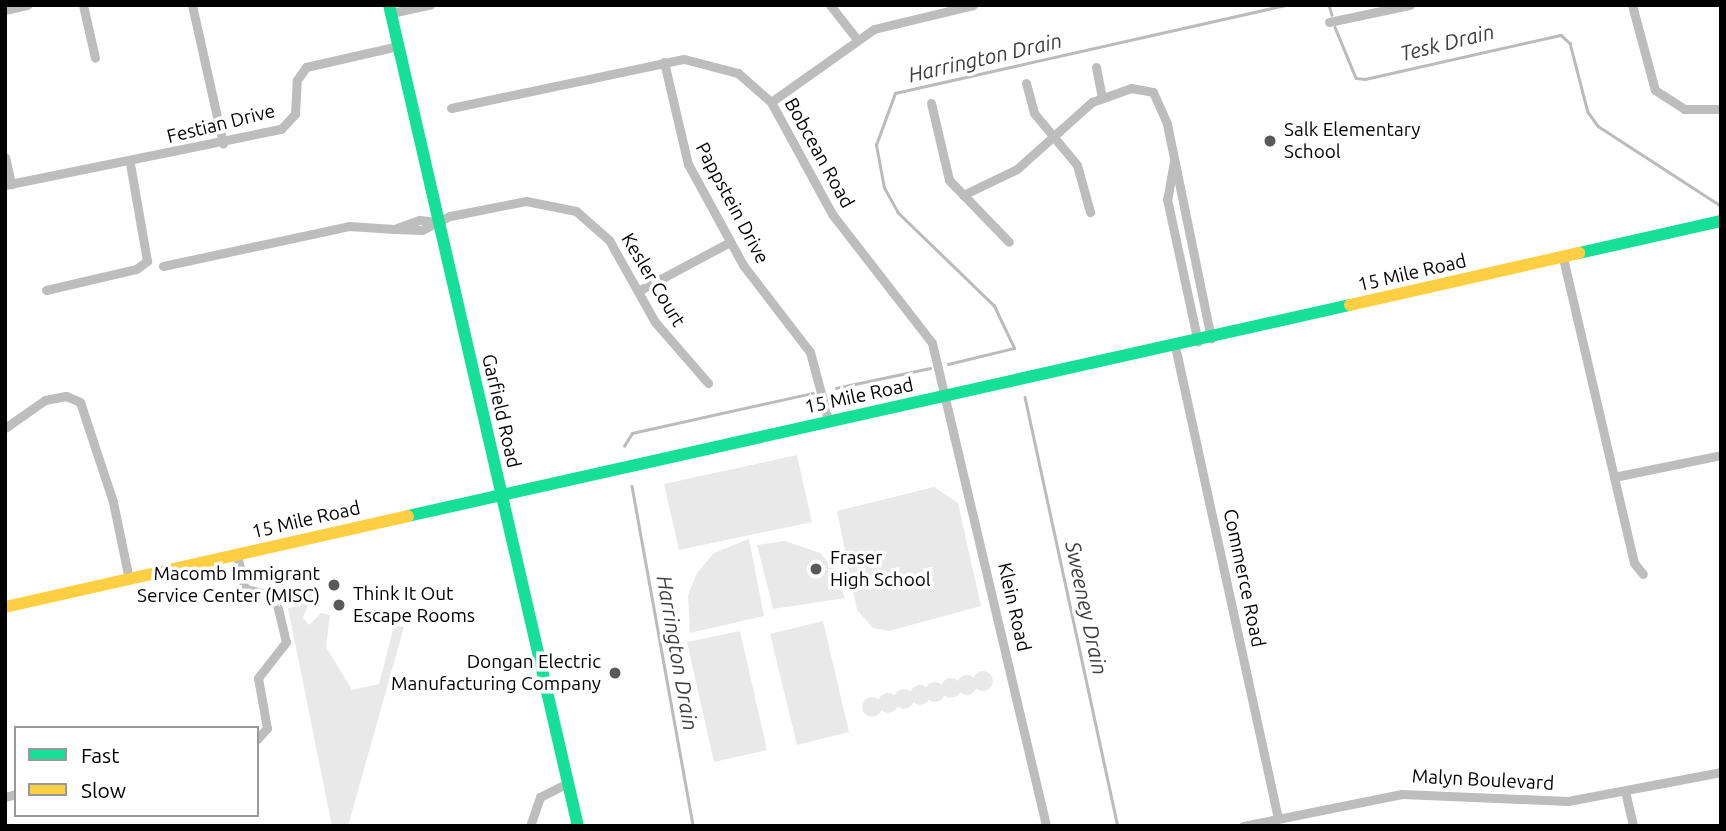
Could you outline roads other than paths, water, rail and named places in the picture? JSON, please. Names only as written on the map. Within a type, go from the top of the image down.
[{"type":"main road","name":"Garfield Road","points":[[390,9],[578,826]]},
{"type":"main road","name":"15 Mile Road","points":[[5,607],[1205,340],[1721,221]]},
{"type":"street","points":[[5,10],[27,5]]},
{"type":"street","points":[[83,5],[95,58]]},
{"type":"street","points":[[192,5],[223,144]]},
{"type":"street","points":[[390,9],[430,5]]},
{"type":"street","points":[[830,5],[856,38]]},
{"type":"street","points":[[771,102],[856,38],[973,5]]},
{"type":"street","points":[[1632,5],[1656,90],[1684,109],[1721,109]]},
{"type":"street","points":[[1329,22],[1404,6]]},
{"type":"street","name":"Festian Drive","points":[[8,185],[130,164],[223,144],[288,125],[298,107],[299,74],[306,67],[398,46]]},
{"type":"street","name":"Bobcean Road","points":[[451,108],[664,62],[715,64],[748,80],[771,102],[832,214],[929,335],[947,397]]},
{"type":"street","name":"Pappstein Drive","points":[[664,62],[683,151],[730,242],[810,352],[829,422]]},
{"type":"street","points":[[1096,67],[1102,97]]},
{"type":"street","points":[[1026,83],[1034,113],[1077,165],[1090,212]]},
{"type":"street","points":[[963,195],[1017,169],[1053,135],[1102,97],[1131,88],[1153,92],[1163,106],[1175,159],[1205,340]]},
{"type":"street","points":[[931,103],[945,169],[963,195],[1009,242]]},
{"type":"street","points":[[5,157],[8,185]]},
{"type":"street","points":[[1175,159],[1166,194],[1205,340]]},
{"type":"street","points":[[46,290],[136,269],[147,261],[130,164]]},
{"type":"street","name":"Kesler Court","points":[[163,266],[349,226],[394,229],[403,223],[438,222],[502,204],[563,205],[610,240],[664,335],[708,383]]},
{"type":"street","points":[[640,290],[730,242]]},
{"type":"street","points":[[1563,258],[1614,477],[1643,573]]},
{"type":"street","name":"Commerce Road","points":[[1175,346],[1278,818]]},
{"type":"street","points":[[5,428],[45,400],[76,397],[113,502],[129,579]]},
{"type":"street","name":"Klein Road","points":[[947,397],[1046,826]]},
{"type":"street","points":[[1614,477],[1721,454]]},
{"type":"street","points":[[237,555],[245,589],[275,596],[286,642],[258,678],[267,728],[259,738]]},
{"type":"street","name":"Malyn Boulevard","points":[[1243,826],[1402,793],[1549,801],[1625,791],[1721,772]]},
{"type":"street","points":[[530,826],[540,797],[568,783]]},
{"type":"street","points":[[1625,791],[1633,826]]},
{"type":"waterway","name":"Harrington Drain","points":[[948,364],[1014,348],[994,306],[898,213],[884,188],[876,145],[895,93],[1284,5]]},
{"type":"waterway","name":"Tesk Drain","points":[[1329,5],[1332,15]]},
{"type":"waterway","name":"Tesk Drain","points":[[1335,27],[1356,78],[1365,79],[1561,35],[1570,43],[1588,112],[1598,126],[1721,206]]},
{"type":"waterway","name":"Harrington Drain","points":[[836,388],[930,368]]},
{"type":"waterway","name":"Harrington Drain","points":[[624,446],[632,433],[813,393]]},
{"type":"waterway","name":"Sweeney Drain","points":[[1025,397],[1118,826]]},
{"type":"waterway","name":"Harrington Drain","points":[[632,486],[693,826]]},
{"type":"place","name":"Salk Elementary School","points":[[1270,141]]},
{"type":"place","name":"Fraser High School","points":[[816,569]]},
{"type":"place","name":"Macomb Immigrant Service Center (MISC)","points":[[334,585]]},
{"type":"place","name":"Think It Out Escape Rooms","points":[[339,605]]},
{"type":"place","name":"Dongan Electric Manufacturing Company","points":[[615,673]]}]
